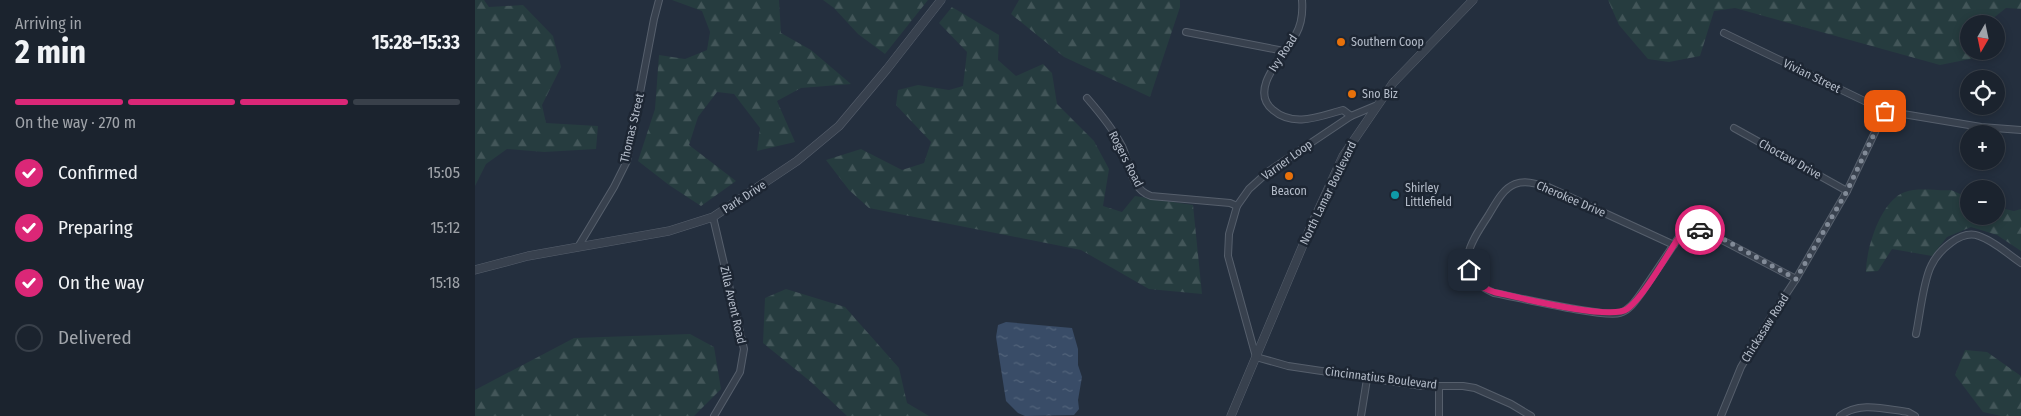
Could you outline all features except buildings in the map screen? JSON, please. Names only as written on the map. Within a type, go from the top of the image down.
[{"type":"street","name":"Thomas Street","points":[[578,247],[614,187],[627,160],[659,0]]},
{"type":"street","name":"Park Drive","points":[[475,270],[502,262],[578,247],[669,232],[713,217],[801,158],[839,126],[941,0]]},
{"type":"street","name":"Ivy Road","points":[[1302,0],[1301,22],[1295,35],[1267,76],[1264,92],[1269,107],[1283,117],[1292,119],[1313,118],[1343,110],[1351,116]]},
{"type":"street","name":"North Lamar Boulevard","points":[[1231,416],[1311,226],[1343,156],[1375,106],[1399,76],[1473,0]]},
{"type":"street","points":[[1186,32],[1284,51]]},
{"type":"street","name":"Vivian Street","points":[[1725,33],[1885,111],[1981,126],[2021,130]]},
{"type":"street","name":"Rogers Road","points":[[1087,98],[1101,114],[1123,148],[1134,179],[1142,192],[1151,196],[1237,206]]},
{"type":"street","name":"Varner Loop","points":[[1256,357],[1228,256],[1229,234],[1237,206],[1249,189],[1269,171],[1351,116],[1375,106]]},
{"type":"street","name":"Chickasaw Road","points":[[1721,416],[1741,367],[1796,279],[1847,191],[1885,111]]},
{"type":"street","name":"Choctaw Drive","points":[[1734,128],[1847,191]]},
{"type":"street","name":"Cherokee Drive","points":[[1673,245],[1548,187],[1524,182],[1514,184],[1505,190],[1473,240],[1467,254],[1466,263],[1475,282],[1481,287],[1494,292],[1586,310],[1619,314],[1632,305],[1679,237],[1688,232],[1703,230],[1796,279]]},
{"type":"street","name":"Zilla Avent Road","points":[[713,217],[744,349],[740,372],[713,416]]},
{"type":"street","points":[[1916,334],[1931,266],[1950,244],[1960,237],[1969,234],[1978,235],[2021,263]]},
{"type":"street","name":"Cincinnatius Boulevard","points":[[1256,357],[1288,366],[1423,386],[1463,386],[1475,388],[1531,416]]},
{"type":"street","points":[[1361,416],[1367,378]]},
{"type":"street","points":[[1439,387],[1439,416]]},
{"type":"street","points":[[1840,416],[1859,406],[1908,412],[1915,416]]},
{"type":"green space","points":[[475,0],[484,0],[489,7],[523,5],[553,36],[561,67],[542,105],[546,123],[598,126],[596,149],[544,152],[507,149],[486,164],[475,186]]},
{"type":"green space","points":[[672,0],[779,0],[781,33],[811,50],[851,84],[801,88],[777,101],[795,142],[757,151],[760,128],[734,94],[717,92],[698,117],[689,145],[736,181],[701,206],[669,185],[638,161],[655,109],[659,55],[685,59],[707,50],[710,32],[702,11]]},
{"type":"green space","points":[[823,0],[928,0],[885,54],[858,34],[834,8]]},
{"type":"green space","points":[[1019,0],[1180,0],[1180,7],[1150,97],[1064,57],[1011,14]]},
{"type":"green space","points":[[1608,0],[2021,0],[2021,9],[2006,8],[1997,15],[1960,15],[1960,60],[1965,60],[1940,65],[1735,8],[1714,11],[1700,56],[1669,62],[1648,59],[1619,25]]},
{"type":"green space","points":[[952,7],[999,35],[998,60],[1016,76],[1043,64],[1052,73],[1057,104],[1094,141],[1109,169],[1103,206],[1122,212],[1135,196],[1193,205],[1202,294],[1149,289],[1081,250],[869,208],[849,190],[826,160],[861,149],[902,170],[924,163],[931,142],[896,105],[898,90],[918,85],[949,90],[963,86],[967,52],[939,23]]},
{"type":"green space","points":[[1916,190],[1951,190],[1960,194],[1960,225],[2005,225],[2005,209],[2014,211],[2021,209],[2021,251],[1997,235],[1971,227],[1947,237],[1932,256],[1892,249],[1878,271],[1866,272],[1872,238],[1882,214],[1896,197],[1905,192]]},
{"type":"green space","points":[[786,289],[845,307],[899,368],[907,403],[929,416],[847,416],[811,382],[763,343],[765,298]]},
{"type":"green space","points":[[690,334],[714,347],[721,389],[694,416],[475,416],[475,390],[574,338]]},
{"type":"green space","points":[[1965,350],[1987,352],[2021,376],[2021,416],[2001,416],[1983,412],[1955,375]]},
{"type":"water","points":[[1006,322],[1072,328],[1078,349],[1078,365],[1082,377],[1078,400],[1079,409],[1074,415],[1025,416],[1018,413],[1006,401],[996,337],[998,325]]},
{"type":"way so far","points":[[1700,230],[1712,233],[1796,279],[1847,191],[1885,111]]},
{"type":"place","name":"Southern Coop","points":[[1341,42]]},
{"type":"place","name":"Sno Biz","points":[[1352,94]]},
{"type":"place","name":"Beacon","points":[[1289,176]]},
{"type":"place","name":"Shirley Littlefield","points":[[1395,195]]},
{"type":"route","points":[[1469,270],[1475,282],[1481,287],[1494,292],[1586,310],[1619,314],[1632,305],[1679,237],[1688,232],[1700,230]]}]
